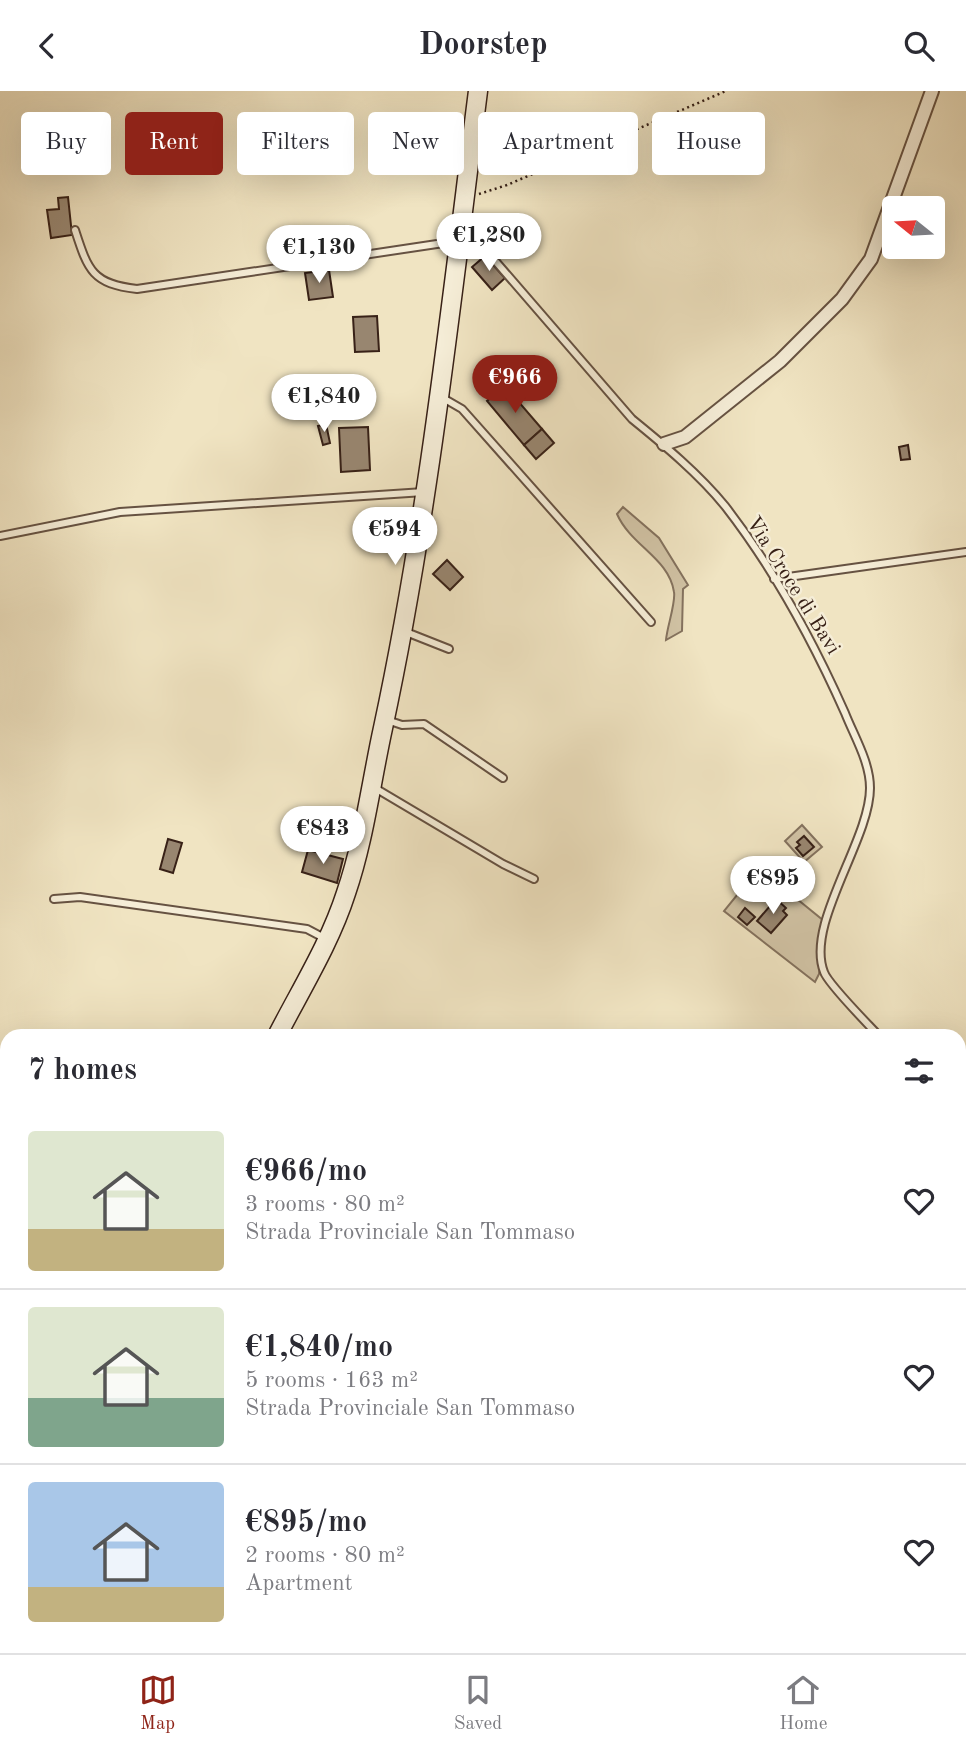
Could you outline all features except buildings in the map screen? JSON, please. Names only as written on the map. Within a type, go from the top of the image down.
[{"type":"street","points":[[281,1029],[328,940],[347,892],[371,786],[403,631],[426,492],[478,91]]},
{"type":"street","points":[[664,444],[685,437],[780,361],[842,299],[875,251],[932,91]]},
{"type":"lane","name":"Via Croce di Bavi","points":[[461,222],[632,419],[664,444],[724,506],[774,579],[820,657],[866,764],[870,788],[867,808],[826,922],[821,950],[824,973],[873,1029]]},
{"type":"lane","points":[[75,230],[87,266],[93,275],[121,288],[137,289],[459,241]]},
{"type":"lane","points":[[438,395],[462,409],[651,622]]},
{"type":"lane","points":[[0,536],[121,512],[426,492]]},
{"type":"lane","points":[[774,579],[966,552]]},
{"type":"lane","points":[[403,631],[449,649]]},
{"type":"lane","points":[[385,719],[402,725],[424,724],[503,778]]},
{"type":"lane","points":[[371,786],[503,864],[534,879]]},
{"type":"lane","points":[[54,899],[80,897],[307,929],[328,940]]},
{"type":"path","points":[[465,196],[507,185],[726,91]]},
{"type":"shaded area","points":[[623,507],[659,538],[688,585],[683,589],[682,631],[666,640],[674,596],[671,580],[623,525],[617,514]]},
{"type":"shaded area","points":[[802,825],[822,847],[804,862],[785,841]]},
{"type":"shaded area","points":[[759,868],[824,921],[819,974],[815,982],[724,911]]}]
